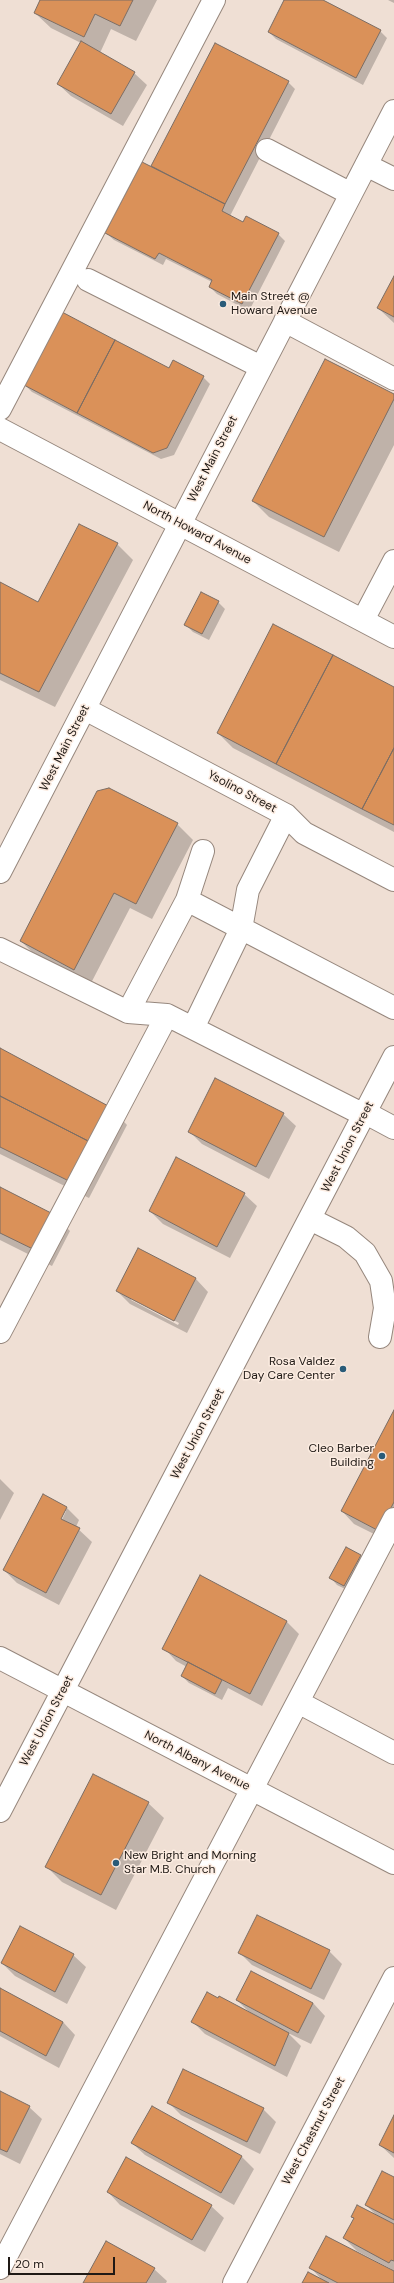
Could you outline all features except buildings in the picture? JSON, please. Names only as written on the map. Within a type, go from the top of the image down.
[{"type":"street","points":[[0,409],[214,0]]},
{"type":"street","name":"West Main Street","points":[[0,872],[394,111]]},
{"type":"street","points":[[267,150],[351,194]]},
{"type":"street","points":[[366,165],[394,179]]},
{"type":"street","points":[[88,280],[261,367]]},
{"type":"street","points":[[285,321],[394,379]]},
{"type":"street","name":"North Howard Avenue","points":[[0,429],[394,637]]},
{"type":"street","points":[[363,620],[394,561]]},
{"type":"street","name":"Ysolino Street","points":[[85,709],[286,815],[304,833],[394,880]]},
{"type":"street","points":[[193,1028],[241,929],[248,890],[286,815]]},
{"type":"street","points":[[128,1012],[187,900],[203,851]]},
{"type":"street","points":[[187,900],[394,1008]]},
{"type":"street","points":[[0,949],[128,1012],[167,1015],[394,1128]]},
{"type":"street","points":[[0,1332],[167,1015]]},
{"type":"street","name":"West Union Street","points":[[0,1811],[394,1057]]},
{"type":"street","points":[[310,1219],[346,1237],[365,1253],[381,1281],[385,1308],[380,1337]]},
{"type":"street","points":[[0,2268],[394,1519]]},
{"type":"street","name":"North Albany Avenue","points":[[0,1658],[394,1863]]},
{"type":"street","points":[[298,1702],[394,1753]]},
{"type":"street","name":"West Chestnut Street","points":[[234,2283],[394,1978]]},
{"type":"place","name":"Main Street @ Howard Avenue","points":[[223,304]]},
{"type":"place","name":"Rosa Valdez Day Care Center","points":[[343,1369]]},
{"type":"place","name":"Cleo Barber Building","points":[[382,1456]]},
{"type":"place","name":"New Bright and Morning Star M.B. Church","points":[[116,1863]]}]
